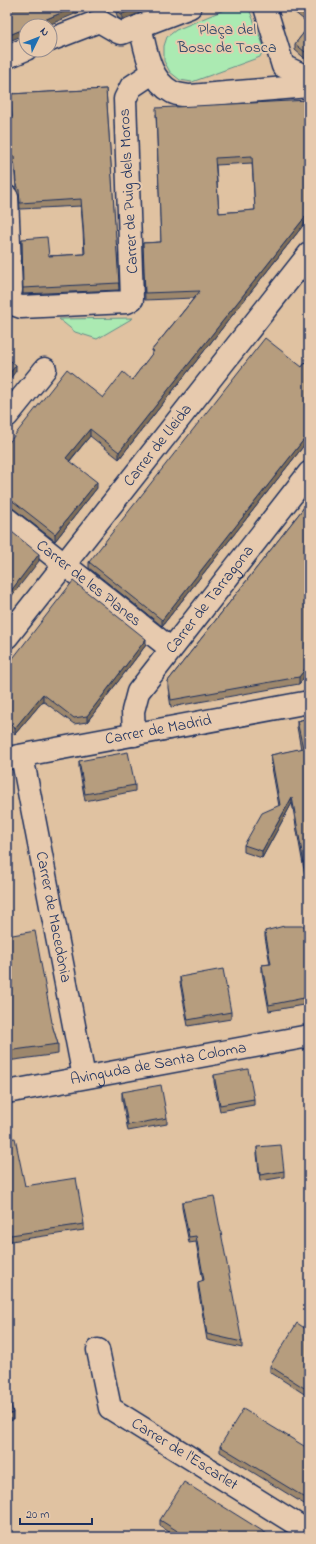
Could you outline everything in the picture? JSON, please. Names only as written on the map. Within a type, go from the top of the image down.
[{"type":"street","points":[[102,7],[111,28]]},
{"type":"street","points":[[58,37],[99,21],[122,33],[190,7]]},
{"type":"street","points":[[265,7],[284,66],[309,78]]},
{"type":"street","points":[[140,26],[152,72],[163,87],[173,93],[190,96],[309,86]]},
{"type":"street","points":[[7,57],[18,52]]},
{"type":"street","name":"Carrer de Puig dels Moros","points":[[7,302],[21,307],[127,302],[132,299],[125,99],[131,87],[152,72]]},
{"type":"street","points":[[7,197],[11,290],[7,302]]},
{"type":"street","name":"Carrer de Lleida","points":[[7,637],[63,564],[309,254]]},
{"type":"street","points":[[7,416],[45,369]]},
{"type":"street","name":"Carrer de Tarragona","points":[[134,735],[135,699],[138,692],[309,473]]},
{"type":"street","name":"Carrer de les Planes","points":[[7,519],[171,649]]},
{"type":"street","name":"Carrer de Madrid","points":[[14,757],[309,702]]},
{"type":"street","name":"Carrer de Macedònia","points":[[14,757],[84,1077]]},
{"type":"street","name":"Avinguda de Santa Coloma","points":[[7,1092],[309,1036]]},
{"type":"street","name":"Carrer de l'Escarlet","points":[[98,1350],[110,1408],[309,1532]]},
{"type":"green space","name":"Plaça del Bosc de Tosca","points":[[231,7],[246,7],[249,9],[264,47],[260,57],[192,82],[180,80],[170,72],[164,61],[164,46],[167,37],[176,30]]},
{"type":"green space","points":[[133,318],[97,339],[75,332],[59,319]]},
{"type":"building","points":[[7,7],[75,7],[49,18],[18,18],[18,31],[7,36]]},
{"type":"building","points":[[116,7],[139,7],[122,14],[118,12]]},
{"type":"building","points":[[296,7],[309,7],[309,18]]},
{"type":"building","points":[[309,26],[309,55],[295,44]]},
{"type":"building","points":[[106,89],[119,283],[23,288],[22,239],[47,237],[49,256],[85,254],[83,224],[81,199],[20,203],[19,190],[16,182],[14,156],[7,157],[7,117],[12,117],[10,94]]},
{"type":"building","points":[[309,100],[309,212],[119,452],[90,429],[66,458],[97,482],[55,534],[14,502],[7,500],[7,445],[67,369],[103,398],[123,372],[132,380],[154,351],[152,350],[200,291],[145,293],[143,243],[161,242],[156,108]],"holes":[[[252,156],[255,210],[219,213],[215,158]]]},
{"type":"building","points":[[265,338],[302,367],[309,358],[309,433],[162,620],[89,562]]},
{"type":"building","points":[[7,358],[16,365],[7,377]]},
{"type":"building","points":[[309,501],[309,664],[299,677],[171,700],[168,681]]},
{"type":"building","points":[[7,528],[39,554],[7,596]]},
{"type":"building","points":[[73,581],[146,639],[87,716],[74,718],[43,694],[15,728],[7,722],[7,666]]},
{"type":"building","points":[[309,718],[309,870],[305,869],[292,797],[262,851],[244,845],[262,813],[280,805],[271,755],[303,748],[297,721]]},
{"type":"building","points":[[128,752],[135,785],[85,794],[79,761]]},
{"type":"building","points":[[284,926],[309,926],[309,997],[269,1005],[262,965],[271,964],[265,931]]},
{"type":"building","points":[[35,931],[53,1028],[58,1044],[7,1051],[7,936]]},
{"type":"building","points":[[223,969],[231,1012],[188,1020],[180,977]]},
{"type":"building","points":[[248,1069],[254,1099],[220,1105],[214,1075]]},
{"type":"building","points":[[161,1085],[167,1118],[128,1125],[122,1092]]},
{"type":"building","points":[[15,1138],[25,1186],[76,1178],[84,1224],[11,1235],[7,1232],[7,1139]]},
{"type":"building","points":[[281,1145],[284,1171],[260,1175],[257,1147]]},
{"type":"building","points":[[214,1196],[242,1342],[207,1334],[198,1282],[204,1280],[196,1236],[189,1237],[182,1202]]},
{"type":"building","points":[[297,1323],[309,1331],[309,1391],[270,1366]]},
{"type":"building","points":[[7,1389],[13,1413],[7,1415]]},
{"type":"building","points":[[243,1409],[309,1449],[309,1500],[220,1446]]},
{"type":"building","points":[[184,1482],[272,1537],[187,1537],[160,1520]]}]
